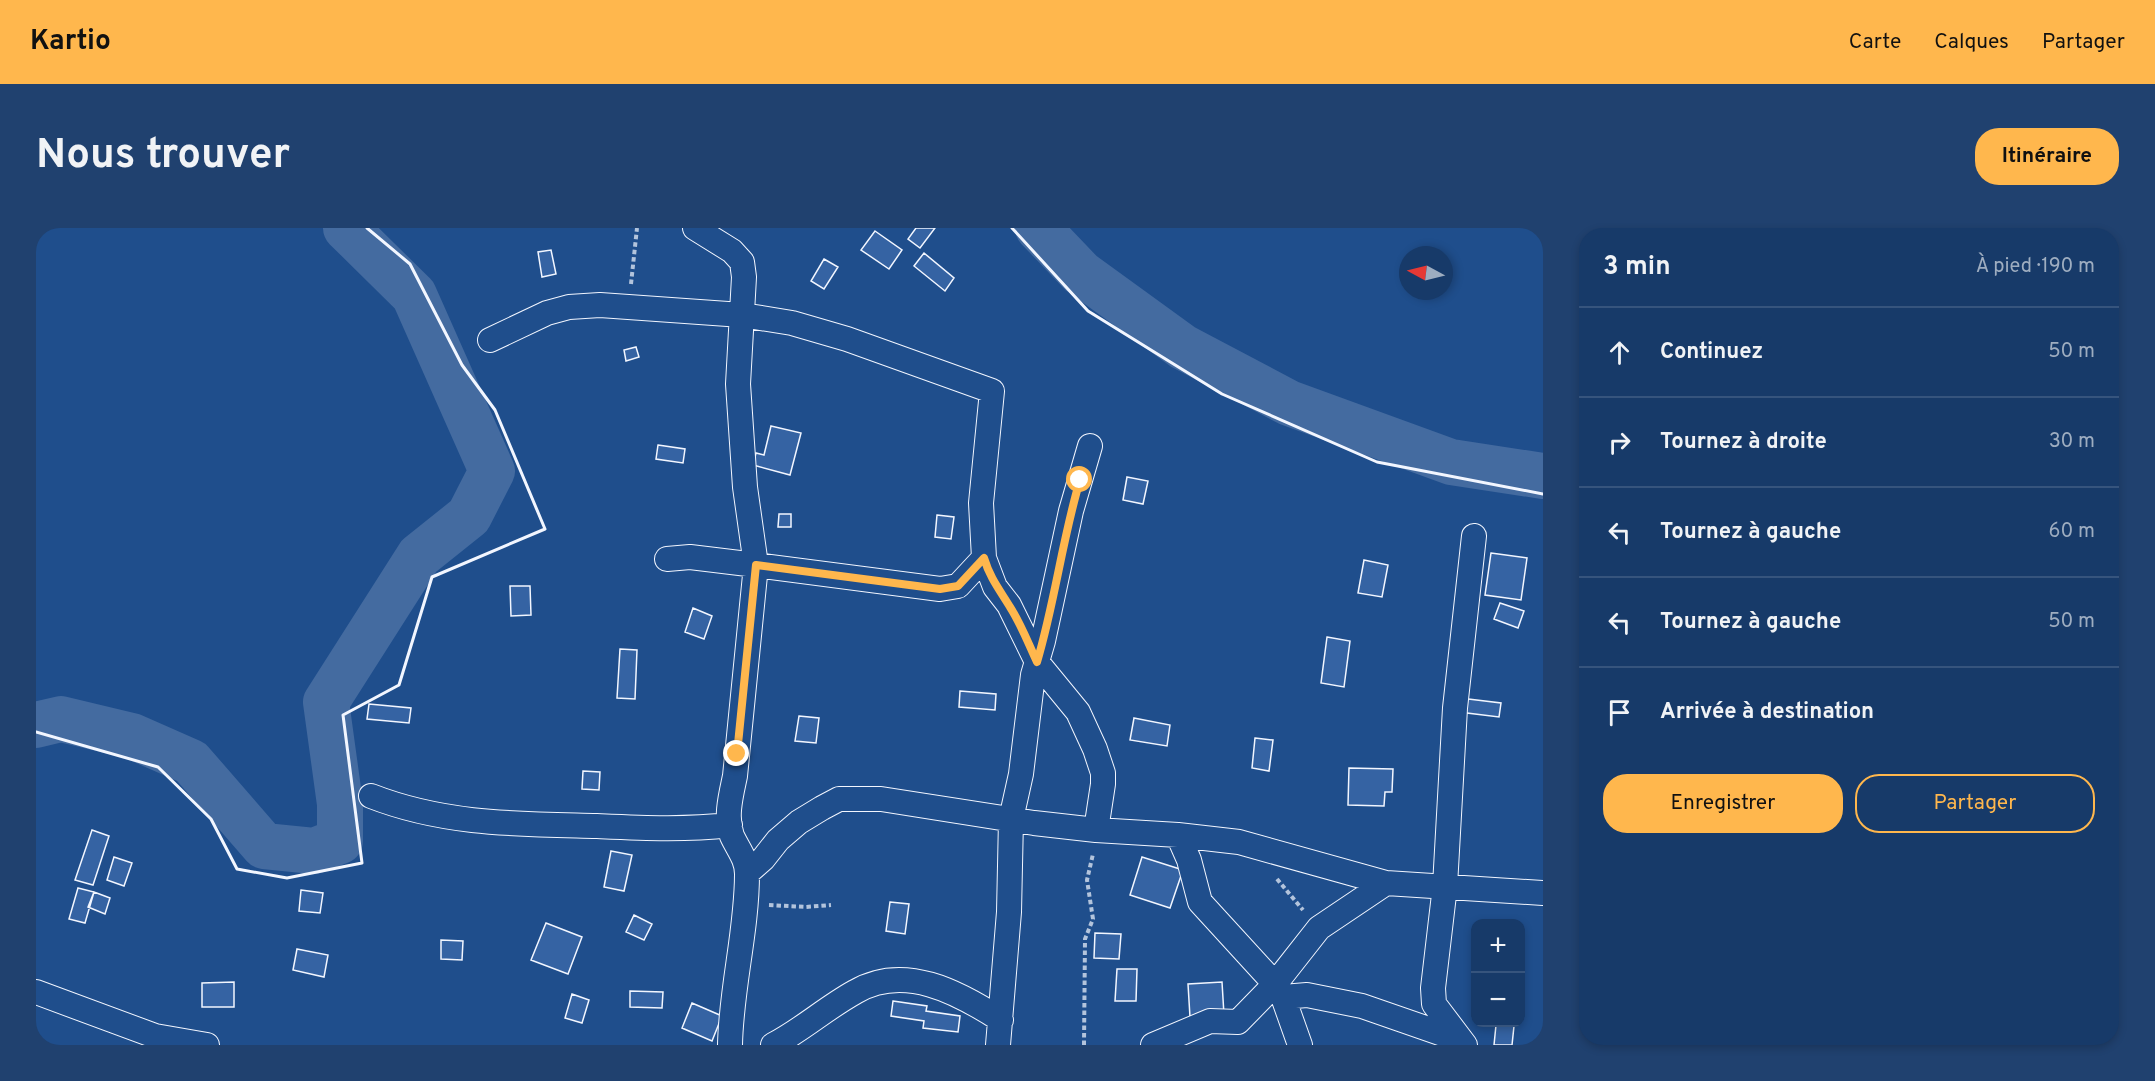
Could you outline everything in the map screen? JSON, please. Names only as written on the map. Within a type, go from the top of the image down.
[{"type":"street","points":[[695,228],[732,251],[742,262],[745,290],[738,384],[745,487],[756,565],[737,754],[730,800],[732,835],[745,860],[747,873],[730,1045]]},
{"type":"street","points":[[490,340],[547,313],[569,307],[600,305],[742,315],[792,323],[848,339],[992,391],[981,503],[984,558],[996,587],[1017,620],[1037,662],[1078,712],[1095,749],[1103,773],[1095,838]]},
{"type":"street","points":[[998,1045],[1010,880],[1011,819],[1021,774],[1037,662],[1071,511],[1090,446]]},
{"type":"street","points":[[1463,1042],[1434,1004],[1432,988],[1445,886],[1455,708],[1474,536]]},
{"type":"street","points":[[668,559],[690,557],[940,589],[958,586],[984,558]]},
{"type":"street","points":[[371,796],[439,816],[504,824],[690,830],[730,825]]},
{"type":"street","points":[[747,873],[763,859],[778,840],[799,822],[839,799],[881,799],[1011,819],[1095,838],[1178,835],[1239,842],[1386,883],[1543,893]]},
{"type":"street","points":[[1178,835],[1189,860],[1200,902],[1279,990],[1300,1045]]},
{"type":"street","points":[[1153,1045],[1210,1021],[1238,1022],[1279,990],[1319,928],[1386,883]]},
{"type":"street","points":[[773,1045],[855,992],[873,983],[898,979],[924,982],[968,998],[1001,1020]]},
{"type":"street","points":[[1279,990],[1362,1006],[1463,1042]]},
{"type":"street","points":[[36,992],[152,1041],[207,1045]]},
{"type":"path","points":[[627,308],[637,228]]},
{"type":"path","points":[[1084,1045],[1085,939],[1093,919],[1087,880],[1095,838]]},
{"type":"path","points":[[1273,876],[1319,928]]},
{"type":"path","points":[[745,905],[786,905],[806,908],[831,905]]},
{"type":"building","points":[[916,228],[935,228],[920,248],[908,239]]},
{"type":"building","points":[[875,231],[902,250],[889,269],[861,250]]},
{"type":"building","points":[[551,250],[556,274],[542,277],[538,252]]},
{"type":"building","points":[[924,253],[954,278],[945,291],[914,266]]},
{"type":"building","points":[[824,259],[838,267],[824,289],[811,281]]},
{"type":"building","points":[[636,347],[639,357],[626,361],[624,350]]},
{"type":"building","points":[[771,426],[801,433],[790,475],[753,465],[756,453],[764,455]]},
{"type":"building","points":[[658,445],[685,449],[683,463],[656,459]]},
{"type":"building","points":[[1127,477],[1148,481],[1143,504],[1123,500]]},
{"type":"building","points":[[779,514],[791,514],[791,527],[778,527]]},
{"type":"building","points":[[937,515],[954,517],[951,539],[935,537]]},
{"type":"building","points":[[1491,553],[1527,558],[1521,600],[1485,595]]},
{"type":"building","points":[[1364,560],[1388,565],[1382,597],[1358,593]]},
{"type":"building","points":[[510,586],[530,586],[531,615],[511,616]]},
{"type":"building","points":[[1500,603],[1524,611],[1518,628],[1494,619]]},
{"type":"building","points":[[693,608],[712,616],[704,639],[685,632]]},
{"type":"building","points":[[1327,637],[1350,641],[1344,687],[1321,683]]},
{"type":"building","points":[[620,649],[637,650],[635,699],[617,698]]},
{"type":"building","points":[[960,691],[996,694],[995,710],[959,707]]},
{"type":"building","points":[[1460,698],[1501,703],[1499,717],[1459,712]]},
{"type":"building","points":[[369,704],[411,708],[409,723],[367,719]]},
{"type":"building","points":[[799,716],[819,718],[816,743],[795,741]]},
{"type":"building","points":[[1134,718],[1170,725],[1167,746],[1130,740]]},
{"type":"building","points":[[1255,738],[1273,740],[1269,771],[1252,768]]},
{"type":"building","points":[[1349,768],[1393,769],[1392,792],[1385,792],[1384,806],[1348,805]]},
{"type":"building","points":[[583,771],[600,772],[599,790],[582,789]]},
{"type":"building","points":[[92,830],[109,836],[93,885],[75,880]]},
{"type":"building","points":[[611,851],[632,855],[624,891],[604,887]]},
{"type":"building","points":[[114,857],[132,863],[124,886],[107,880]]},
{"type":"building","points":[[1142,857],[1183,870],[1170,908],[1130,895]]},
{"type":"building","points":[[78,888],[94,892],[85,923],[69,919]]},
{"type":"building","points":[[301,890],[323,893],[320,913],[299,911]]},
{"type":"building","points":[[94,892],[110,898],[105,914],[88,907]]},
{"type":"building","points":[[890,902],[909,904],[905,934],[886,931]]},
{"type":"building","points":[[634,915],[652,924],[644,940],[626,932]]},
{"type":"building","points":[[546,923],[582,937],[568,974],[531,960]]},
{"type":"building","points":[[1095,933],[1121,934],[1119,959],[1094,958]]},
{"type":"building","points":[[441,940],[463,941],[462,960],[441,959]]},
{"type":"building","points":[[297,949],[328,955],[324,977],[293,970]]},
{"type":"building","points":[[1117,969],[1137,969],[1136,1001],[1115,1001]]},
{"type":"building","points":[[234,982],[234,1007],[202,1007],[202,983]]},
{"type":"building","points":[[1222,982],[1224,1015],[1190,1017],[1188,984]]},
{"type":"building","points":[[630,991],[663,992],[662,1008],[630,1007]]},
{"type":"building","points":[[572,994],[589,1000],[582,1023],[565,1018]]},
{"type":"building","points":[[893,1001],[927,1006],[926,1011],[960,1016],[958,1032],[923,1028],[924,1021],[891,1016]]},
{"type":"building","points":[[692,1003],[722,1016],[712,1041],[682,1028]]},
{"type":"building","points":[[1496,1027],[1514,1027],[1512,1045],[1494,1045]]},
{"type":"waterway","points":[[36,725],[61,719],[132,736],[191,762],[264,846],[314,851],[340,841],[340,804],[326,702],[419,556],[469,516],[492,471],[414,295],[346,228]]},
{"type":"waterway","points":[[1038,228],[1081,273],[1183,347],[1289,403],[1451,462],[1543,476]]},
{"type":"wall","points":[[36,732],[158,767],[211,819],[237,869],[287,878],[362,863],[343,715],[399,685],[432,577],[545,529],[495,410],[462,365],[410,264],[367,228]]},
{"type":"wall","points":[[1012,228],[1088,311],[1222,394],[1377,462],[1543,494]]},
{"type":"route","points":[[737,754],[756,565],[940,589],[958,586],[984,558],[996,587],[1022,628],[1037,662],[1063,542],[1080,480]]}]
